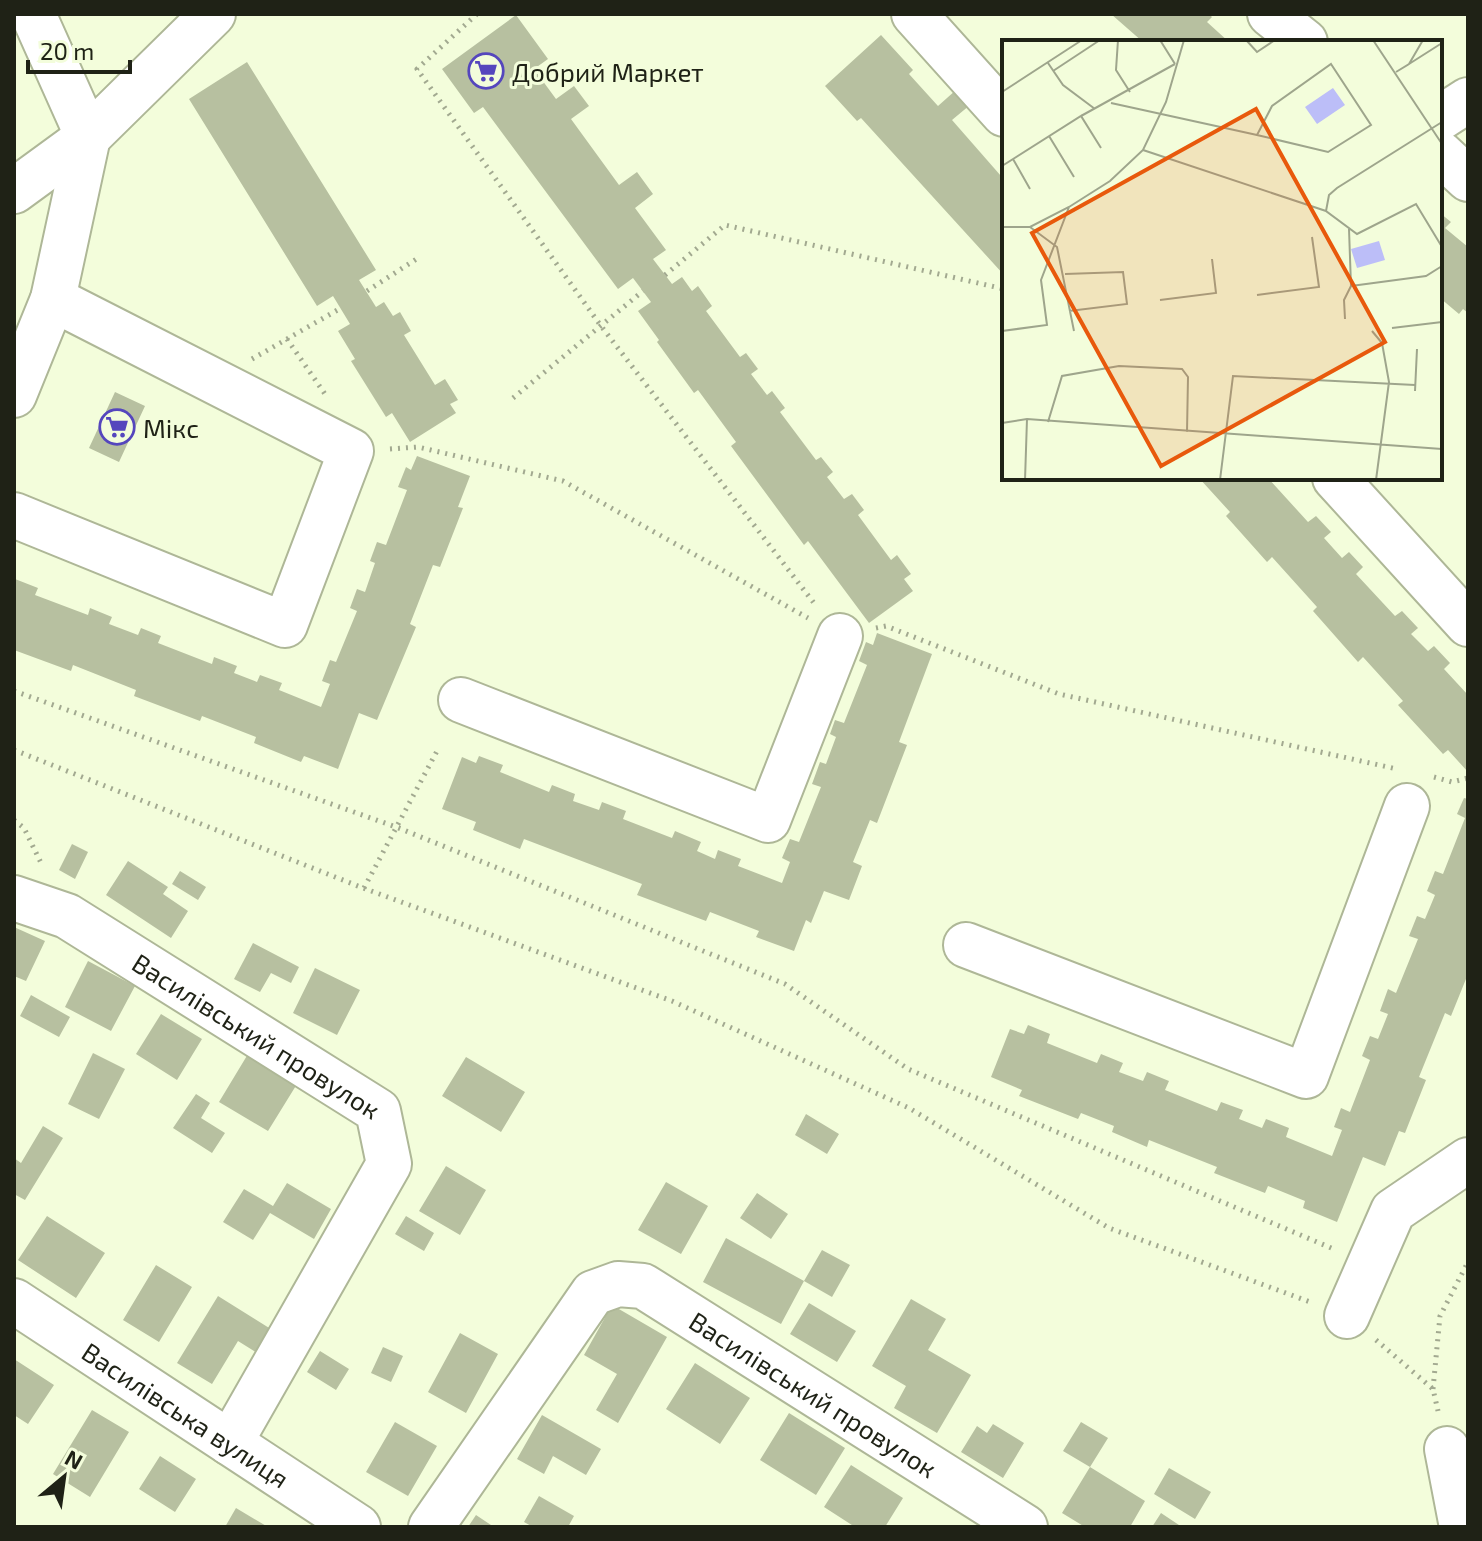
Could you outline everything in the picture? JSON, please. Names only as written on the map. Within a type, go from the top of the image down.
[{"type":"street","points":[[14,395],[53,299],[88,137],[33,14]]},
{"type":"street","points":[[14,191],[88,137],[213,14]]},
{"type":"street","points":[[914,14],[1002,112]]},
{"type":"street","points":[[1270,14],[1302,40]]},
{"type":"street","points":[[1442,117],[1468,100]]},
{"type":"street","points":[[1442,155],[1468,179]]},
{"type":"street","points":[[14,515],[285,625],[351,451],[53,299]]},
{"type":"street","points":[[1337,480],[1468,624]]},
{"type":"street","points":[[461,700],[768,820],[840,636]]},
{"type":"street","points":[[966,945],[1306,1076],[1411,784]]},
{"type":"street","name":"Василівський провулок","points":[[14,898],[67,916],[378,1111],[389,1164],[230,1443]]},
{"type":"street","points":[[1347,1316],[1393,1211],[1468,1160]]},
{"type":"street","name":"Василівський провулок","points":[[431,1527],[593,1293],[618,1284],[643,1286],[1025,1527]]},
{"type":"street","name":"Василівська вулиця","points":[[14,1301],[358,1527]]},
{"type":"street","points":[[1447,1449],[1462,1527]]},
{"type":"path","points":[[477,14],[417,69],[601,326],[840,636]]},
{"type":"path","points":[[665,275],[725,225],[1002,289]]},
{"type":"path","points":[[367,291],[418,258]]},
{"type":"path","points":[[513,398],[643,291]]},
{"type":"path","points":[[213,381],[341,308]]},
{"type":"path","points":[[351,451],[418,447],[563,481],[840,636],[886,626],[1059,694],[1411,784],[1468,778]]},
{"type":"path","points":[[14,691],[396,827],[785,984],[908,1069],[1370,1264]]},
{"type":"path","points":[[14,750],[363,888],[672,1001],[909,1108],[1109,1228],[1347,1316],[1433,1389]]},
{"type":"path","points":[[363,888],[437,751]]},
{"type":"path","points":[[1447,1449],[1433,1389],[1440,1316],[1468,1262]]},
{"type":"building","points":[[1111,14],[1209,14],[1212,17],[1207,22],[1227,40],[1141,40]]},
{"type":"building","points":[[516,15],[548,59],[534,69],[556,99],[574,86],[589,106],[571,119],[619,185],[637,172],[653,194],[635,208],[666,250],[653,259],[672,284],[682,277],[692,291],[698,286],[712,306],[706,311],[740,357],[746,353],[758,369],[751,374],[767,395],[772,391],[785,408],[780,412],[816,460],[821,457],[833,472],[827,477],[844,499],[852,494],[864,510],[858,515],[891,560],[897,555],[911,574],[904,579],[913,591],[869,623],[808,541],[804,545],[731,446],[736,442],[698,390],[694,393],[657,342],[659,340],[638,311],[651,302],[633,278],[618,289],[483,107],[474,113],[442,69]]},
{"type":"building","points":[[881,35],[913,70],[909,74],[938,106],[956,90],[970,105],[952,120],[1002,175],[1002,273],[861,118],[857,121],[825,86]]},
{"type":"building","points":[[247,62],[376,270],[359,280],[376,307],[384,302],[393,316],[400,312],[411,331],[404,335],[435,385],[445,379],[458,400],[450,404],[456,413],[410,442],[392,413],[386,417],[351,361],[355,359],[338,331],[350,324],[333,296],[317,306],[189,99]]},
{"type":"building","points":[[1442,215],[1451,222],[1445,228],[1468,247],[1468,313],[1463,309],[1459,314],[1442,300]]},
{"type":"building","name":"Мікс","points":[[115,392],[145,406],[119,462],[89,448]]},
{"type":"building","points":[[417,456],[470,476],[458,507],[463,508],[440,567],[433,565],[410,624],[416,627],[377,720],[359,713],[338,769],[304,756],[301,762],[254,743],[256,737],[202,716],[200,721],[134,696],[136,690],[73,665],[71,671],[14,650],[15,579],[38,588],[35,595],[88,615],[90,608],[112,617],[109,624],[138,635],[141,628],[161,636],[158,643],[212,664],[214,657],[237,666],[234,673],[257,682],[260,675],[282,683],[279,690],[321,707],[330,684],[322,681],[330,660],[336,662],[357,611],[350,608],[357,589],[365,592],[375,563],[370,561],[377,542],[386,545],[407,490],[398,487],[406,467],[411,470]]},
{"type":"building","points":[[1201,480],[1270,480],[1308,522],[1316,516],[1331,532],[1324,538],[1342,558],[1349,552],[1363,567],[1356,574],[1395,616],[1402,611],[1418,628],[1411,634],[1428,651],[1434,646],[1450,663],[1444,669],[1468,695],[1468,772],[1448,750],[1443,754],[1398,705],[1403,701],[1363,657],[1358,662],[1313,611],[1317,607],[1272,557],[1267,562],[1226,516],[1230,512]]},
{"type":"building","points":[[877,633],[932,654],[899,742],[907,745],[877,823],[870,820],[853,862],[862,866],[849,900],[824,891],[811,923],[806,920],[794,951],[756,937],[759,931],[710,912],[706,921],[637,895],[642,884],[524,839],[520,849],[473,830],[476,822],[442,809],[462,757],[476,763],[479,756],[503,765],[500,772],[549,792],[552,785],[575,794],[573,801],[599,810],[602,802],[626,811],[623,819],[672,838],[675,831],[701,842],[697,851],[715,859],[718,850],[741,859],[738,866],[782,883],[790,862],[782,858],[790,839],[799,842],[821,787],[812,784],[820,762],[826,764],[836,737],[830,734],[835,720],[844,723],[867,665],[859,661],[866,642],[873,645]]},
{"type":"building","points":[[1464,798],[1468,799],[1468,974],[1451,1016],[1445,1013],[1419,1077],[1426,1080],[1405,1133],[1399,1131],[1385,1166],[1363,1157],[1337,1222],[1303,1208],[1305,1201],[1268,1186],[1265,1193],[1214,1173],[1217,1167],[1149,1140],[1147,1147],[1112,1132],[1114,1126],[1081,1113],[1078,1119],[1019,1096],[1022,1090],[991,1077],[1010,1029],[1024,1034],[1028,1025],[1050,1034],[1047,1043],[1097,1063],[1101,1054],[1123,1063],[1119,1072],[1143,1081],[1147,1072],[1169,1081],[1165,1090],[1217,1111],[1221,1102],[1243,1110],[1239,1119],[1262,1128],[1266,1119],[1289,1128],[1286,1137],[1332,1156],[1342,1130],[1334,1127],[1341,1108],[1350,1112],[1370,1060],[1362,1056],[1370,1036],[1378,1039],[1388,1014],[1380,1011],[1388,989],[1396,993],[1418,939],[1409,936],[1417,916],[1425,919],[1435,895],[1427,891],[1435,871],[1443,874],[1465,818],[1457,814]]},
{"type":"building","points":[[72,844],[88,852],[75,879],[59,870]]},
{"type":"building","points":[[128,861],[168,887],[163,894],[188,911],[171,938],[106,895]]},
{"type":"building","points":[[180,871],[206,887],[198,900],[172,884]]},
{"type":"building","points":[[14,927],[45,941],[26,981],[14,976]]},
{"type":"building","points":[[253,943],[299,967],[291,983],[271,973],[260,992],[234,979]]},
{"type":"building","points":[[88,961],[135,986],[111,1031],[65,1007]]},
{"type":"building","points":[[315,968],[360,990],[337,1035],[293,1013]]},
{"type":"building","points":[[31,995],[70,1017],[59,1037],[20,1016]]},
{"type":"building","points":[[161,1014],[202,1039],[177,1080],[136,1054]]},
{"type":"building","points":[[93,1053],[125,1069],[99,1119],[68,1104]]},
{"type":"building","points":[[248,1054],[297,1084],[268,1131],[219,1102]]},
{"type":"building","points":[[466,1057],[525,1092],[501,1132],[442,1096]]},
{"type":"building","points":[[196,1094],[210,1103],[201,1118],[225,1133],[212,1153],[173,1128]]},
{"type":"building","points":[[806,1114],[839,1134],[827,1154],[795,1135]]},
{"type":"building","points":[[43,1126],[63,1138],[25,1200],[14,1194],[14,1158],[21,1163]]},
{"type":"building","points":[[446,1166],[486,1190],[460,1235],[419,1211]]},
{"type":"building","points":[[666,1182],[708,1206],[681,1254],[638,1230]]},
{"type":"building","points":[[287,1183],[331,1209],[314,1239],[270,1213],[253,1240],[223,1222],[244,1189],[273,1206]]},
{"type":"building","points":[[757,1193],[788,1214],[771,1239],[740,1218]]},
{"type":"building","points":[[47,1216],[105,1253],[76,1298],[18,1260]]},
{"type":"building","points":[[406,1216],[434,1233],[424,1251],[395,1234]]},
{"type":"building","points":[[726,1238],[804,1281],[781,1324],[703,1282]]},
{"type":"building","points":[[822,1250],[850,1265],[832,1297],[804,1281]]},
{"type":"building","points":[[156,1265],[192,1287],[159,1342],[123,1320]]},
{"type":"building","points":[[218,1296],[274,1331],[259,1354],[238,1341],[212,1384],[177,1363]]},
{"type":"building","points":[[911,1299],[946,1319],[928,1350],[971,1375],[937,1433],[894,1408],[906,1386],[872,1366]]},
{"type":"building","points":[[809,1303],[856,1331],[837,1362],[790,1334]]},
{"type":"building","points":[[612,1305],[667,1337],[618,1423],[596,1410],[617,1374],[584,1355]]},
{"type":"building","points":[[460,1333],[498,1354],[466,1413],[428,1392]]},
{"type":"building","points":[[383,1347],[403,1356],[391,1382],[371,1373]]},
{"type":"building","points":[[320,1351],[349,1369],[336,1390],[307,1372]]},
{"type":"building","points":[[14,1359],[54,1385],[28,1424],[14,1415]]},
{"type":"building","points":[[695,1363],[750,1398],[720,1444],[666,1409]]},
{"type":"building","points":[[92,1410],[129,1432],[90,1497],[53,1474]]},
{"type":"building","points":[[789,1413],[845,1448],[816,1495],[760,1460]]},
{"type":"building","points":[[542,1415],[601,1449],[586,1475],[553,1456],[544,1474],[517,1459]]},
{"type":"building","points":[[395,1422],[437,1446],[408,1496],[366,1472]]},
{"type":"building","points":[[1081,1422],[1108,1438],[1090,1467],[1063,1451]]},
{"type":"building","points":[[993,1424],[1024,1443],[1003,1478],[961,1452],[977,1426],[987,1433]]},
{"type":"building","points":[[160,1456],[196,1479],[175,1512],[139,1489]]},
{"type":"building","points":[[851,1465],[903,1498],[885,1527],[855,1527],[824,1507]]},
{"type":"building","points":[[1090,1467],[1145,1501],[1130,1527],[1085,1527],[1062,1513]]},
{"type":"building","points":[[1169,1468],[1211,1492],[1195,1519],[1154,1494]]},
{"type":"building","points":[[539,1496],[574,1516],[568,1527],[533,1527],[524,1522]]},
{"type":"building","points":[[236,1508],[268,1527],[225,1527]]},
{"type":"building","points":[[1161,1513],[1182,1527],[1152,1527]]},
{"type":"building","points":[[476,1515],[494,1527],[468,1527]]},
{"type":"place","name":"Добрий Маркет","points":[[486,71]]},
{"type":"place","name":"Мікс","points":[[117,427]]}]
